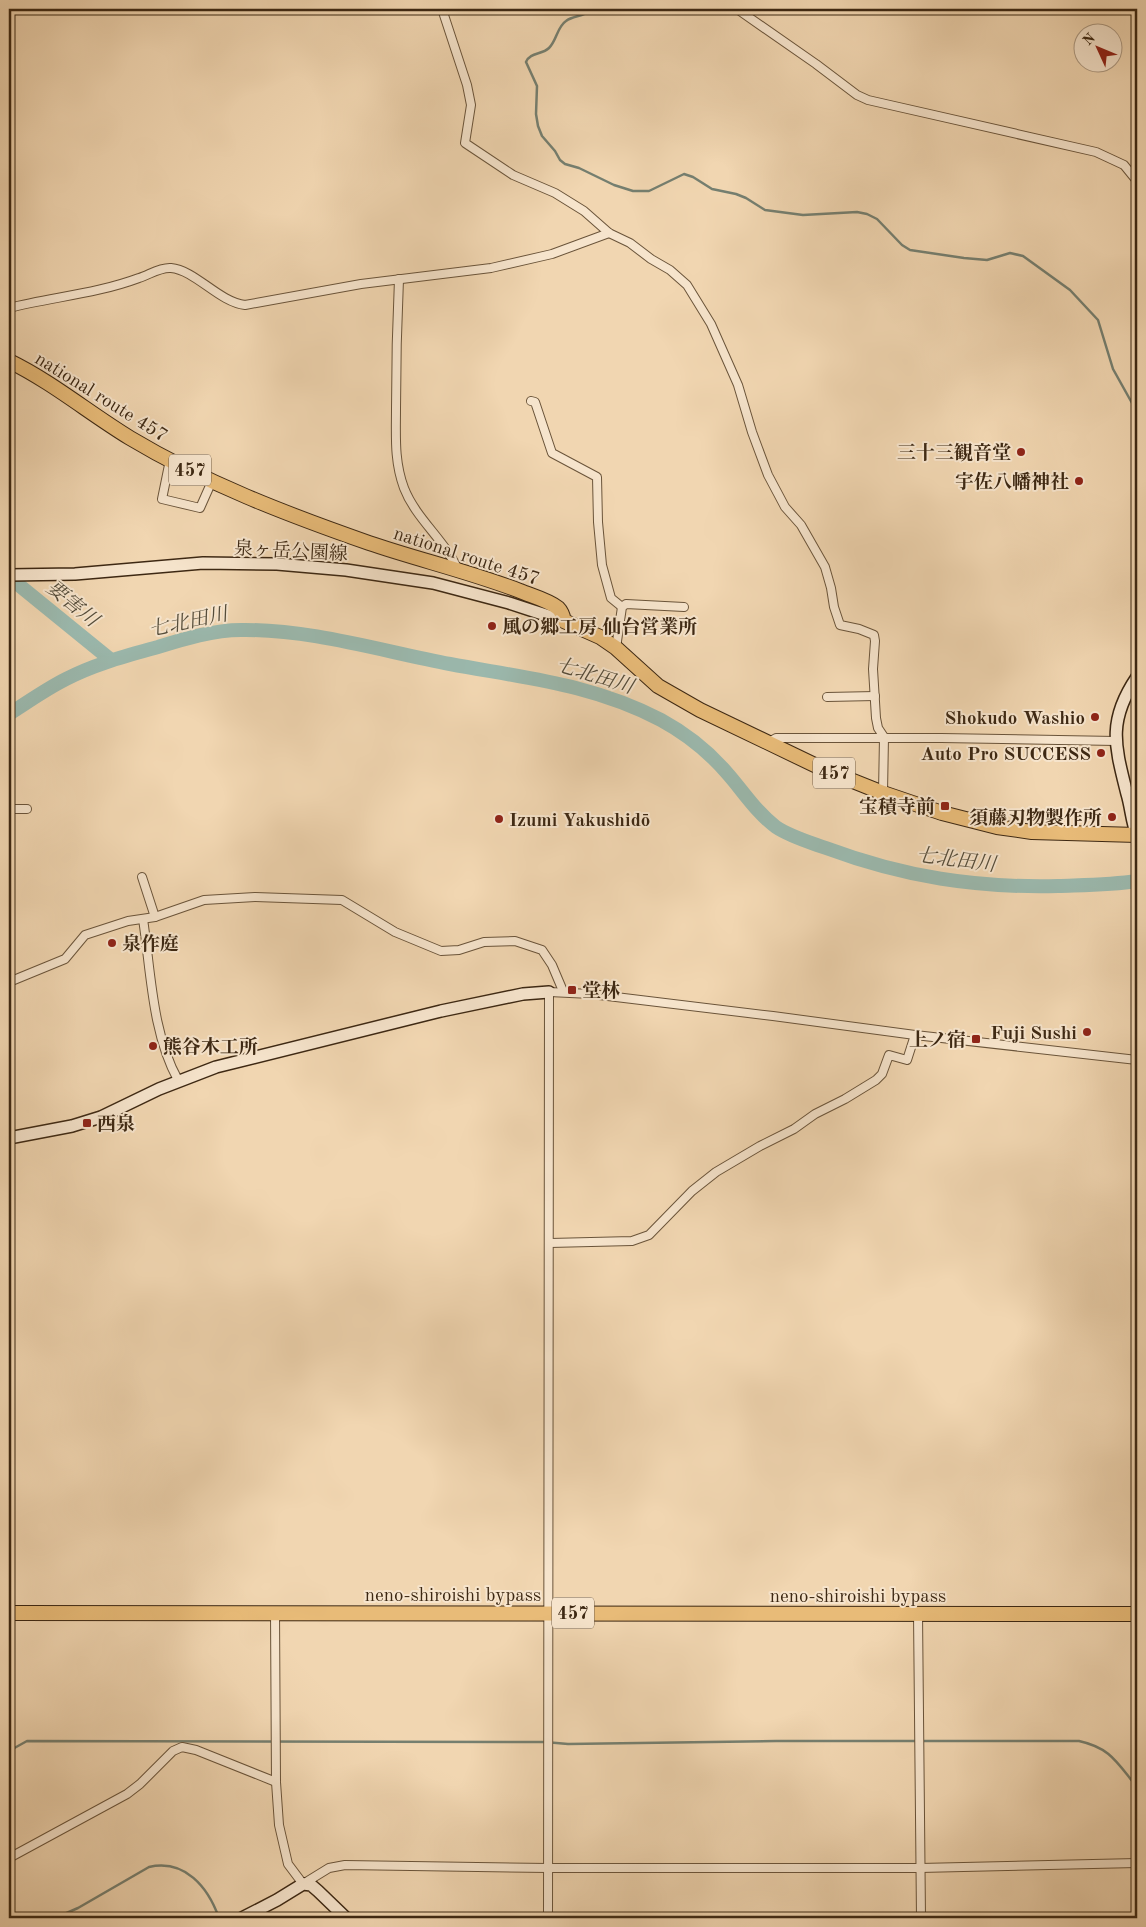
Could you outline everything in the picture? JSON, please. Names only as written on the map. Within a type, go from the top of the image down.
[{"type":"highway","name":"national route 457","points":[[9,361],[29,371],[130,438],[212,481],[288,515],[386,549],[491,580],[546,601],[558,608],[562,613],[564,622]]},
{"type":"highway","name":"457","points":[[564,622],[600,637],[616,648],[658,686],[700,710],[823,769],[883,793],[942,813],[997,827],[1032,832],[1137,835]]},
{"type":"highway","name":"neno-shiroishi bypass","points":[[9,1613],[1137,1614]]},
{"type":"main road","name":"泉ヶ岳公園線","points":[[9,575],[75,574],[203,563],[277,564],[346,570],[433,583],[509,603],[564,622]]},
{"type":"main road","points":[[1137,677],[1121,706],[1116,741],[1137,835]]},
{"type":"main road","points":[[9,1138],[92,1121],[178,1080],[245,1059],[441,1011],[523,994],[549,992]]},
{"type":"main road","points":[[242,1918],[303,1884],[311,1886],[318,1891],[346,1918]]},
{"type":"street","points":[[442,9],[470,100],[472,113],[466,143],[514,175],[555,193],[570,202],[610,233],[630,243],[676,274],[686,284],[711,324],[738,385],[752,432],[768,475],[785,507],[801,525],[824,567],[840,624],[874,635],[876,718],[878,728],[884,737],[883,793]]},
{"type":"street","points":[[738,9],[862,98],[1096,152],[1124,166],[1137,181]]},
{"type":"street","points":[[9,308],[90,293],[161,269],[170,268],[181,270],[212,288],[234,304],[245,305],[329,289],[483,270],[552,254],[610,233]]},
{"type":"street","points":[[399,279],[395,362],[397,464],[405,489],[415,508],[451,554],[458,570]]},
{"type":"street","points":[[531,400],[535,402],[552,453],[597,477],[598,522],[602,565],[611,598],[622,607]]},
{"type":"street","points":[[170,460],[162,500],[200,508],[212,481]]},
{"type":"street","points":[[622,607],[626,604],[684,607]]},
{"type":"street","points":[[616,648],[622,607]]},
{"type":"street","points":[[827,697],[874,696]]},
{"type":"street","points":[[769,742],[776,738],[884,737],[1116,741]]},
{"type":"street","points":[[9,809],[27,809]]},
{"type":"street","points":[[142,877],[155,917]]},
{"type":"street","points":[[9,982],[66,959],[85,935],[128,921],[155,917],[204,900],[255,897],[342,900],[395,932],[441,951],[459,950],[484,942],[516,941],[542,950],[552,965],[563,991]]},
{"type":"street","points":[[143,919],[160,1039],[168,1062],[178,1080]]},
{"type":"street","points":[[548,1918],[550,1748],[549,992],[563,991],[916,1035],[1137,1060]]},
{"type":"street","points":[[550,1243],[632,1242],[642,1239],[698,1186],[716,1172],[760,1146],[794,1129],[815,1114],[845,1099],[876,1080],[882,1074],[890,1055],[907,1060],[916,1035]]},
{"type":"street","points":[[275,1613],[276,1782],[279,1824],[288,1864],[303,1884],[329,1868],[345,1865],[548,1868],[920,1868],[1137,1863]]},
{"type":"street","points":[[918,1613],[921,1918]]},
{"type":"street","points":[[9,1858],[127,1794],[174,1751],[182,1747],[196,1750],[276,1782]]},
{"type":"waterway","points":[[590,9],[588,12],[566,21],[549,48],[533,55],[526,62],[537,86],[536,114],[538,126],[542,136],[565,164],[633,191],[649,191],[684,174],[693,177],[712,189],[746,198],[765,210],[803,215],[857,212],[867,214],[877,219],[902,245],[910,250],[987,260],[1010,253],[1023,256],[1070,290],[1098,320],[1113,369],[1137,412]]},
{"type":"waterway","name":"要害川","points":[[9,577],[111,660]]},
{"type":"waterway","name":"七北田川","points":[[9,714],[51,687],[88,669],[178,641],[220,632],[241,630],[293,633],[532,678],[584,690],[635,708],[670,725],[705,750],[762,815],[776,827],[800,839],[855,858],[912,873],[969,883],[1058,886],[1137,881]]},
{"type":"waterway","points":[[9,1751],[27,1741],[545,1742],[568,1744],[776,1741],[1079,1741],[1106,1752],[1137,1787]]},
{"type":"waterway","points":[[55,1918],[78,1908],[149,1867],[162,1866],[174,1867],[184,1871],[202,1886],[219,1918]]},
{"type":"place","name":"三十三観音堂","points":[[1021,452]]},
{"type":"place","name":"宇佐八幡神社","points":[[1079,481]]},
{"type":"place","name":"風の郷工房 仙台営業所","points":[[492,626]]},
{"type":"place","name":"Shokudo Washio","points":[[1095,717]]},
{"type":"place","name":"Auto Pro SUCCESS","points":[[1101,753]]},
{"type":"place","name":"宝積寺前","points":[[945,806]]},
{"type":"place","name":"須藤刃物製作所","points":[[1112,817]]},
{"type":"place","name":"Izumi Yakushidō","points":[[499,819]]},
{"type":"place","name":"泉作庭","points":[[112,943]]},
{"type":"place","name":"堂林","points":[[572,990]]},
{"type":"place","name":"Fuji Sushi","points":[[1087,1032]]},
{"type":"place","name":"上ノ宿","points":[[976,1039]]},
{"type":"place","name":"熊谷木工所","points":[[153,1046]]},
{"type":"place","name":"西泉","points":[[87,1123]]}]
